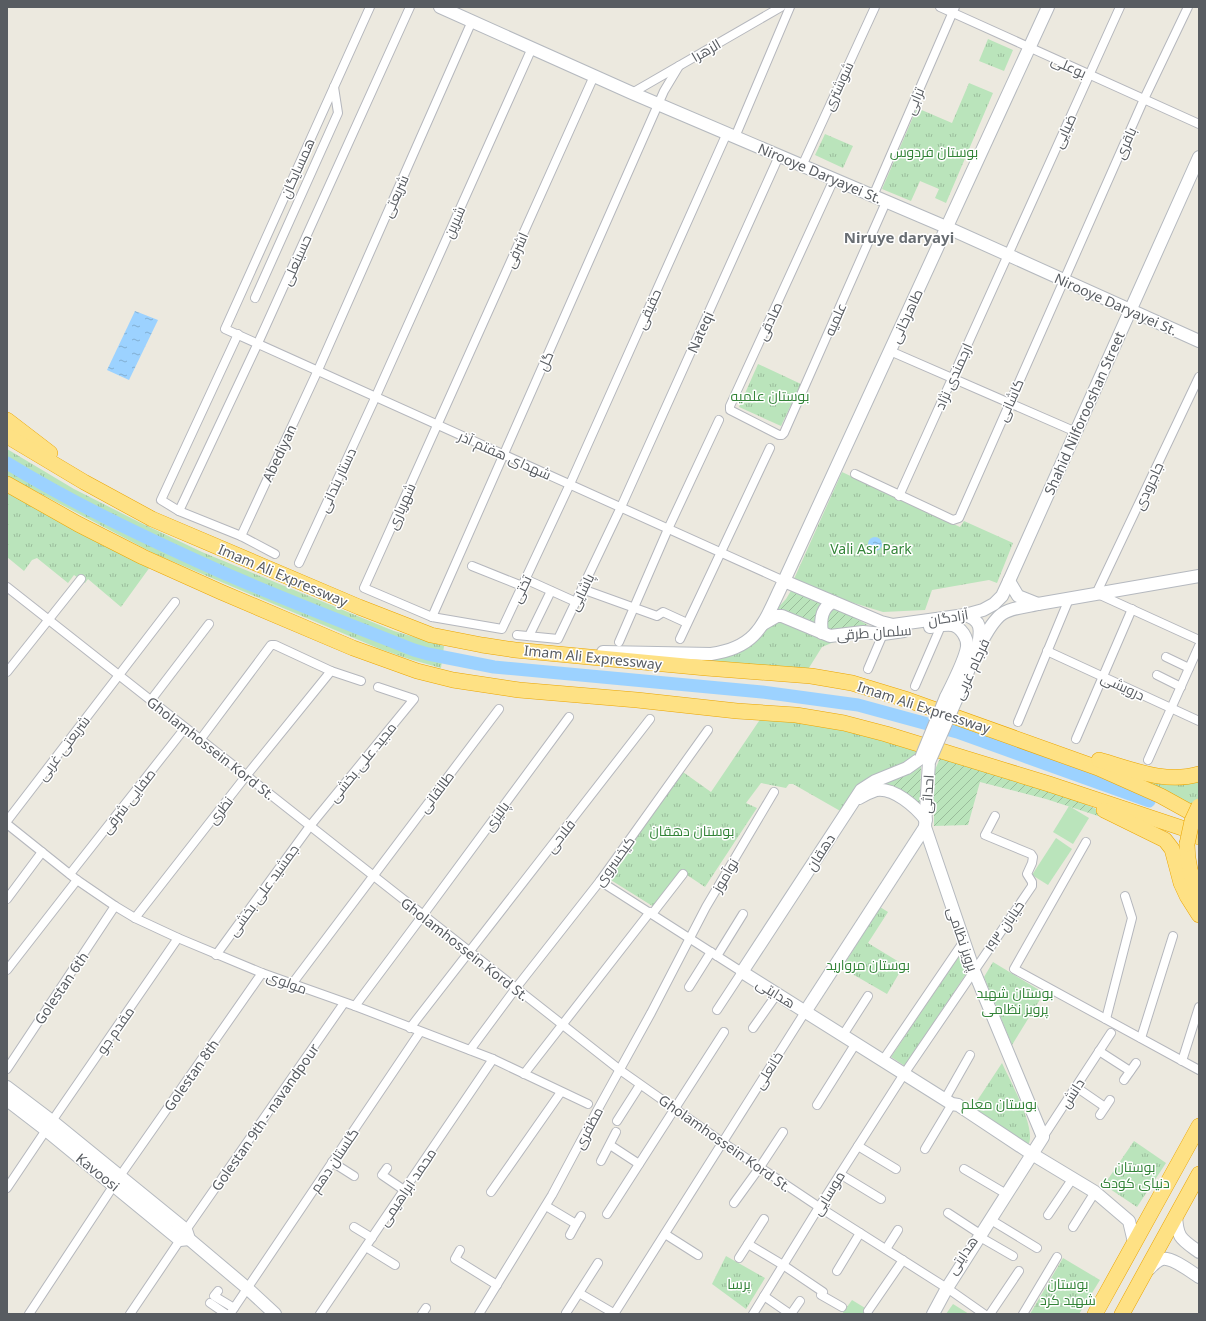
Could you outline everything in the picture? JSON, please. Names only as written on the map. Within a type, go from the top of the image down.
[{"type":"highway","points":[[7,420],[72,468],[125,504]]},
{"type":"highway","name":"Imam Ali Expressway","points":[[7,436],[152,519],[359,607],[431,635],[482,645],[552,652],[589,658],[811,676],[852,683],[908,700],[1105,771],[1161,796],[1199,817]]},
{"type":"highway","points":[[7,484],[78,524],[143,557],[353,648],[417,671],[460,681],[519,690],[637,700],[724,710],[796,715],[822,719],[886,734],[1049,784],[1182,828],[1193,840]]},
{"type":"highway","points":[[1031,744],[1082,755],[1155,776],[1180,778],[1199,774]]},
{"type":"highway","points":[[1049,784],[1165,840],[1172,849],[1181,883],[1199,915]]},
{"type":"highway","points":[[1199,806],[1192,821],[1193,840],[1187,859],[1189,871],[1199,895]]},
{"type":"highway","points":[[1095,1314],[1199,1126]]},
{"type":"highway","points":[[1122,1314],[1199,1174]]},
{"type":"main road","name":"Nirooye Daryayei St.","points":[[440,7],[632,93],[946,228],[1199,341]]},
{"type":"main road","name":"طاهرخانی","points":[[763,624],[1048,7]]},
{"type":"main road","name":"Shahid Nilforooshan Street","points":[[1009,581],[1199,157]]},
{"type":"main road","name":"فرجام غربی","points":[[925,760],[951,699],[989,630],[1002,614],[1038,604],[1199,576]]},
{"type":"main road","name":"آزادگان","points":[[784,581],[881,622],[893,625],[965,615],[983,610],[994,604],[1002,596],[1009,581]]},
{"type":"main road","points":[[1009,581],[1018,596],[1038,604]]},
{"type":"main road","points":[[822,633],[820,624],[822,615],[828,605],[833,602]]},
{"type":"main road","points":[[965,615],[978,622],[980,630],[977,651]]},
{"type":"main road","name":"سلمان طرقی","points":[[552,652],[698,655],[715,654],[734,649],[748,642],[763,624],[778,616],[782,616],[830,636],[863,632],[884,634],[952,625],[962,632],[966,640]]},
{"type":"main road","name":"فرجام غربی","points":[[951,699],[967,647],[966,640]]},
{"type":"main road","name":"دهقان","points":[[742,972],[861,790],[866,786],[925,760]]},
{"type":"main road","name":"احداثی","points":[[925,760],[925,824]]},
{"type":"main road","points":[[852,803],[869,793],[877,790],[885,790],[906,801],[919,812],[925,824]]},
{"type":"main road","name":"پرویز نظامی","points":[[925,824],[974,971],[1043,1137]]},
{"type":"main road","name":"خانعلی","points":[[805,1012],[925,824]]},
{"type":"main road","name":"هدایتی","points":[[742,972],[904,1074],[948,1101],[958,1105],[1032,1154],[1095,1192],[1129,1221],[1134,1242]]},
{"type":"main road","points":[[7,1087],[49,1126]]},
{"type":"main road","points":[[7,1100],[49,1126]]},
{"type":"main road","name":"هدایتی","points":[[944,1287],[979,1235],[1022,1161],[1019,1150],[954,1110],[948,1101]]},
{"type":"main road","name":"Kavoosi","points":[[49,1126],[185,1236],[247,1288],[275,1314]]},
{"type":"main road","name":"دانش","points":[[979,1235],[991,1220],[1043,1137]]},
{"type":"main road","points":[[1176,1215],[1179,1235],[1199,1252]]},
{"type":"main road","points":[[1145,1272],[1156,1261],[1163,1259],[1172,1260],[1199,1276]]},
{"type":"main road","points":[[923,1314],[944,1287]]},
{"type":"main road","points":[[933,1314],[944,1287]]},
{"type":"street","name":"همسایگان","points":[[225,329],[370,7]]},
{"type":"street","name":"حسینعلی","points":[[179,511],[258,343],[410,7]]},
{"type":"street","name":"الزهرا","points":[[632,93],[679,66],[768,10],[781,7]]},
{"type":"street","name":"حقیقی","points":[[570,484],[790,7]]},
{"type":"street","name":"شوشتری","points":[[802,166],[875,7]]},
{"type":"street","name":"بوعلی","points":[[940,7],[953,10],[1030,48],[1199,124]]},
{"type":"street","name":"ضیایی","points":[[1008,256],[1120,7]]},
{"type":"street","name":"باقری","points":[[1065,281],[1144,99],[1188,7]]},
{"type":"street","name":"ترابی","points":[[872,196],[953,10]]},
{"type":"street","name":"شریعتی","points":[[318,370],[472,22]]},
{"type":"street","name":"شیرین","points":[[376,396],[532,48]]},
{"type":"street","name":"گل","points":[[432,618],[666,86],[679,66]]},
{"type":"street","name":"اشرفی","points":[[438,424],[594,76]]},
{"type":"street","points":[[255,298],[338,113],[334,87]]},
{"type":"street","name":"Nateqi","points":[[621,507],[779,156]]},
{"type":"street","name":"صادقی","points":[[782,435],[779,435],[730,410],[730,406],[834,179]]},
{"type":"street","name":"علمیه","points":[[782,435],[886,202]]},
{"type":"street","name":"ارجمندی نژاد","points":[[899,496],[1008,256]]},
{"type":"street","name":"کاشانی","points":[[899,496],[953,520],[959,518],[1009,403],[1065,281]]},
{"type":"street","name":"شهدای هفتم آذر","points":[[225,329],[784,581]]},
{"type":"street","points":[[238,334],[161,500],[179,511],[241,536],[275,554]]},
{"type":"street","points":[[890,351],[1076,432]]},
{"type":"street","name":"Abediyan","points":[[241,536],[318,370]]},
{"type":"street","name":"جاجرودی","points":[[1097,594],[1199,377]]},
{"type":"street","name":"دستار بندانی","points":[[299,563],[376,396]]},
{"type":"street","points":[[619,642],[668,529],[719,420]]},
{"type":"street","name":"شهریاری","points":[[432,618],[364,588],[438,424]]},
{"type":"street","points":[[680,639],[722,553],[770,448]]},
{"type":"street","points":[[855,474],[899,496]]},
{"type":"street","name":"تختی","points":[[432,618],[502,629],[570,484]]},
{"type":"street","name":"پاشایی","points":[[517,635],[558,639],[621,507]]},
{"type":"street","points":[[472,566],[551,591],[576,602]]},
{"type":"street","points":[[7,672],[81,578]]},
{"type":"street","name":"Gholamhossein Kord St.","points":[[7,587],[516,988],[562,1026],[640,1085],[760,1168],[984,1314]]},
{"type":"street","points":[[582,589],[657,616],[663,612],[688,623]]},
{"type":"street","points":[[529,636],[551,591]]},
{"type":"street","points":[[1097,594],[1199,640]]},
{"type":"street","points":[[1018,722],[1069,599]]},
{"type":"street","name":"شریعتی غربی","points":[[7,821],[175,602]]},
{"type":"street","points":[[1076,740],[1132,609]]},
{"type":"street","points":[[151,700],[209,624]]},
{"type":"street","points":[[915,686],[942,626]]},
{"type":"street","points":[[868,670],[884,634]]},
{"type":"street","points":[[200,740],[270,648],[274,645],[332,671],[361,681]]},
{"type":"street","points":[[1148,760],[1199,646]]},
{"type":"street","name":"درویشی","points":[[1047,651],[1199,721]]},
{"type":"street","points":[[1166,657],[1189,668]]},
{"type":"street","name":"نظری","points":[[135,918],[246,776],[332,671]]},
{"type":"street","points":[[1157,675],[1180,687]]},
{"type":"street","name":"مجید علی بخشی","points":[[310,826],[414,699],[378,687]]},
{"type":"street","name":"طالقانی","points":[[292,984],[499,708]]},
{"type":"street","name":"پالیزی","points":[[354,1006],[423,915],[568,717]]},
{"type":"street","name":"فلاحی","points":[[410,1028],[650,719]]},
{"type":"street","name":"صفایی شرقی","points":[[70,874],[185,728]]},
{"type":"street","name":"کیخسروی","points":[[470,1050],[516,988],[600,881],[708,730]]},
{"type":"street","name":"نوآموز","points":[[691,939],[706,907],[774,792]]},
{"type":"street","name":"خیابان ۱۹۳","points":[[904,1074],[1032,886],[1032,882],[1027,874],[1033,860],[1031,854],[985,835],[995,816]]},
{"type":"street","name":"مولوی","points":[[7,824],[77,880],[135,918],[216,955],[493,1059],[588,1104]]},
{"type":"street","name":"جمشید علی بخشی","points":[[216,955],[310,826]]},
{"type":"street","points":[[1086,842],[1014,969],[1199,1070]]},
{"type":"street","points":[[7,899],[42,852]]},
{"type":"street","points":[[524,1074],[683,874]]},
{"type":"street","points":[[7,970],[77,880]]},
{"type":"street","name":"هدایتی","points":[[600,881],[742,972]]},
{"type":"street","points":[[1106,1019],[1132,918],[1125,896]]},
{"type":"street","name":"Golestan 6th","points":[[7,1069],[115,906]]},
{"type":"street","points":[[689,988],[743,914]]},
{"type":"street","points":[[1141,1038],[1172,936]]},
{"type":"street","name":"مقدم جو","points":[[7,1188],[178,938]]},
{"type":"street","name":"مظفری","points":[[479,1314],[546,1206],[691,939]]},
{"type":"street","points":[[883,1060],[964,941]]},
{"type":"street","points":[[717,1010],[742,972]]},
{"type":"street","name":"Golestan 8th","points":[[29,1314],[117,1181],[262,973]]},
{"type":"street","points":[[753,1028],[776,994]]},
{"type":"street","points":[[843,1035],[868,996]]},
{"type":"street","name":"Golestan 9th - navandpour","points":[[130,1314],[344,1003]]},
{"type":"street","points":[[1182,1061],[1199,1007]]},
{"type":"street","name":"خانعلی","points":[[615,1314],[805,1012]]},
{"type":"street","name":"گلستان دهم","points":[[232,1311],[420,1032]]},
{"type":"street","points":[[607,1214],[724,1032]]},
{"type":"street","name":"دانش","points":[[1043,1137],[1111,1033]]},
{"type":"street","points":[[817,1105],[856,1043]]},
{"type":"street","points":[[1099,1051],[1130,1071]]},
{"type":"street","points":[[925,1149],[970,1055]]},
{"type":"street","name":"محمد ابراهیمی","points":[[320,1314],[493,1059]]},
{"type":"street","points":[[1124,1080],[1136,1063]]},
{"type":"street","name":"موسایی","points":[[753,1314],[904,1074]]},
{"type":"street","points":[[617,1121],[640,1085]]},
{"type":"street","points":[[1076,1087],[1105,1107]]},
{"type":"street","points":[[491,1192],[561,1092]]},
{"type":"street","points":[[1100,1115],[1110,1100]]},
{"type":"street","points":[[601,1161],[616,1132]]},
{"type":"street","points":[[734,1203],[760,1168],[783,1132]]},
{"type":"street","points":[[610,1145],[639,1164]]},
{"type":"street","points":[[858,1146],[896,1169]]},
{"type":"street","points":[[332,1162],[354,1176]]},
{"type":"street","points":[[387,1168],[382,1175],[404,1190]]},
{"type":"street","points":[[964,1169],[1003,1192]]},
{"type":"street","points":[[840,1174],[881,1199]]},
{"type":"street","points":[[1048,1215],[1073,1178]]},
{"type":"street","points":[[1073,1227],[1095,1192]]},
{"type":"street","points":[[546,1206],[576,1224]]},
{"type":"street","points":[[948,1213],[979,1235],[1013,1256]]},
{"type":"street","points":[[570,1235],[581,1216]]},
{"type":"street","points":[[739,1258],[764,1219]]},
{"type":"street","points":[[991,1220],[1037,1248]]},
{"type":"street","points":[[354,1227],[372,1238]]},
{"type":"street","points":[[886,1249],[898,1230]]},
{"type":"street","points":[[665,1234],[698,1255]]},
{"type":"street","points":[[837,1271],[860,1234]]},
{"type":"street","points":[[748,1244],[783,1265],[823,1292],[821,1295],[842,1307]]},
{"type":"street","points":[[366,1247],[395,1265]]},
{"type":"street","points":[[460,1250],[455,1259],[497,1285]]},
{"type":"street","points":[[1023,1314],[1057,1257]]},
{"type":"street","points":[[868,1311],[903,1260]]},
{"type":"street","points":[[566,1313],[598,1263]]},
{"type":"street","points":[[990,1314],[1019,1271]]},
{"type":"street","points":[[218,1291],[214,1296],[232,1311]]},
{"type":"street","points":[[580,1293],[615,1314]]},
{"type":"street","points":[[764,1296],[791,1314],[800,1301]]},
{"type":"street","points":[[210,1303],[226,1314]]},
{"type":"green space","points":[[988,39],[1013,50],[1004,71],[979,61]]},
{"type":"green space","name":"بوستان فردوس","points":[[969,83],[993,93],[946,203],[935,198],[939,189],[920,181],[911,201],[882,189],[917,108],[952,123]]},
{"type":"green space","points":[[825,134],[853,146],[843,168],[815,155]]},
{"type":"green space","name":"بوستان علمیه","points":[[758,364],[801,384],[781,426],[739,407]]},
{"type":"green space","points":[[7,449],[74,489],[202,552],[394,631],[444,646],[441,668],[380,649],[155,554],[7,476]]},
{"type":"green space","name":"Vali Asr Park","points":[[842,472],[960,527],[964,521],[1013,543],[997,583],[989,580],[932,590],[925,610],[883,612],[831,596],[794,579]]},
{"type":"green space","points":[[7,489],[150,567],[121,607],[88,579],[85,583],[74,575],[68,583],[37,558],[32,560],[24,571],[7,557]]},
{"type":"green space","points":[[792,589],[822,604],[815,627],[769,617],[786,599]]},
{"type":"green space","points":[[834,607],[868,625],[827,632],[827,615]]},
{"type":"green space","points":[[774,619],[841,639],[822,647],[807,671],[691,662],[701,658],[710,658]]},
{"type":"green space","name":"بوستان دهقان","points":[[761,718],[809,721],[919,750],[916,758],[842,812],[793,784],[789,784],[786,788],[761,783],[746,803],[757,808],[705,887],[681,871],[654,907],[606,877],[683,772],[711,792]]},
{"type":"green space","points":[[941,756],[1060,794],[1092,807],[1135,828],[1046,799],[980,782],[968,825],[934,826],[934,772]]},
{"type":"green space","points":[[921,765],[920,806],[914,801],[873,787],[898,778]]},
{"type":"green space","points":[[1117,768],[1199,777],[1199,799],[1194,807]]},
{"type":"green space","points":[[1069,806],[1089,818],[1073,844],[1053,832]]},
{"type":"green space","points":[[1056,838],[1072,849],[1048,885],[1032,875]]},
{"type":"green space","name":"بوستان مروارید","points":[[880,907],[888,912],[868,943],[904,965],[887,994],[842,968]]},
{"type":"green space","points":[[959,956],[968,971],[905,1066],[891,1057]]},
{"type":"green space","name":"بوستان شهید پرویز نظامی","points":[[993,962],[1044,993],[1012,1045],[984,977]]},
{"type":"green space","name":"بوستان معلم","points":[[1002,1063],[1026,1117],[1030,1138],[1028,1145],[971,1110]]},
{"type":"green space","name":"بوستان دنیای کودک","points":[[1134,1141],[1166,1163],[1137,1207],[1104,1185]]},
{"type":"green space","name":"پرسا","points":[[726,1256],[765,1278],[746,1309],[712,1284]]},
{"type":"green space","name":"بوستان شهید کرد","points":[[1063,1258],[1100,1280],[1079,1314],[1030,1314]]},
{"type":"green space","points":[[852,1300],[875,1314],[842,1314]]},
{"type":"green space","points":[[953,1304],[969,1314],[946,1314]]},
{"type":"water","points":[[135,311],[158,320],[129,380],[107,370]]},
{"type":"water","points":[[872,537],[878,537],[882,541],[882,547],[878,551],[872,551],[868,547],[868,541]]},
{"type":"waterway","points":[[7,463],[58,493],[190,558],[266,591],[414,650],[494,667],[762,692],[858,705],[957,732],[1149,801]]},
{"type":"district","name":"Niruye daryayi","points":[[899,237]]}]
